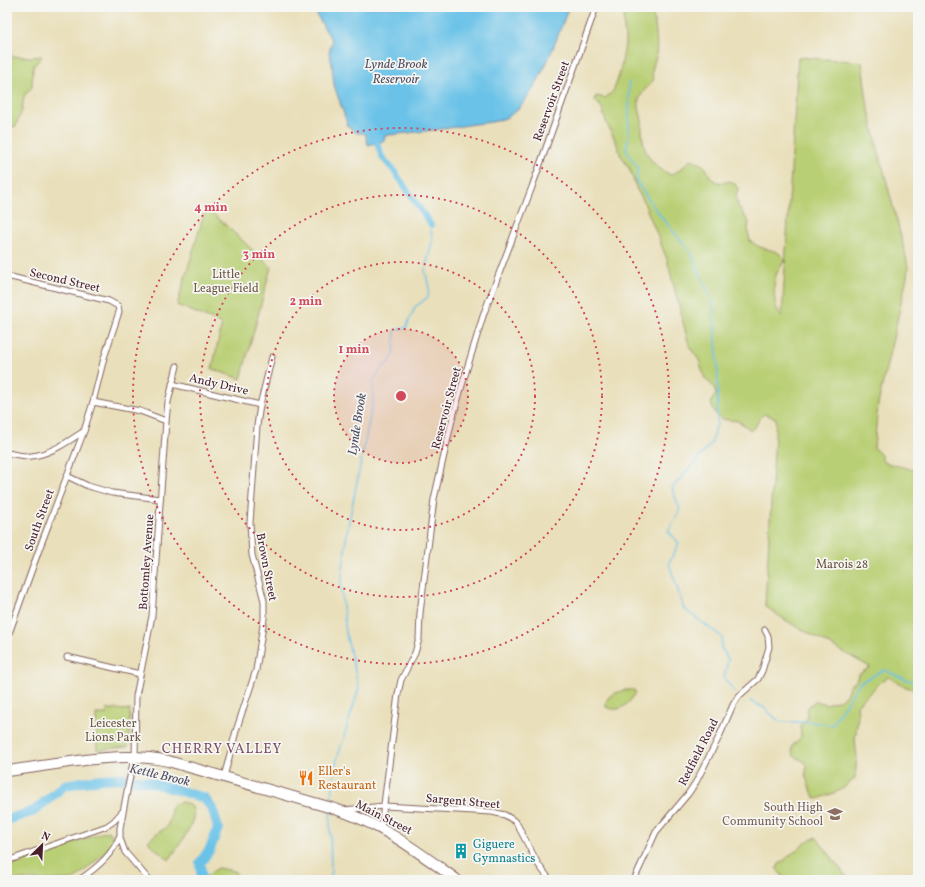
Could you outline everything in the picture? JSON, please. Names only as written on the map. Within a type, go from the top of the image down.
[{"type":"highway","name":"Main Street","points":[[7,772],[90,760],[135,758],[163,760],[332,808],[358,817],[381,828],[410,845],[457,880]]},
{"type":"street","name":"Reservoir Street","points":[[381,828],[400,685],[415,653],[419,638],[420,613],[434,499],[458,400],[484,313],[532,187],[596,7]]},
{"type":"street","name":"Second Street","points":[[7,276],[109,301],[118,305]]},
{"type":"street","name":"South Street","points":[[7,639],[66,476],[84,431],[104,358],[119,312],[118,305]]},
{"type":"street","name":"Brown Street","points":[[224,777],[236,731],[255,673],[265,613],[264,601],[252,555],[250,530],[255,440],[260,404],[272,357]]},
{"type":"street","name":"Bottomley Avenue","points":[[119,834],[130,775],[135,758],[136,696],[152,616],[166,421],[172,384],[177,366]]},
{"type":"street","name":"Andy Drive","points":[[172,384],[260,404]]},
{"type":"street","points":[[93,402],[140,411],[166,421]]},
{"type":"street","points":[[7,453],[24,456],[41,455],[84,431]]},
{"type":"street","points":[[66,476],[88,486],[112,493],[160,499]]},
{"type":"street","name":"Redfield Road","points":[[634,880],[656,832],[691,791],[705,766],[733,705],[739,696],[758,679],[762,672],[769,647],[766,630]]},
{"type":"street","points":[[67,657],[140,674]]},
{"type":"street","name":"Sargent Street","points":[[332,808],[384,806],[492,812],[505,815],[513,819],[519,827],[538,864],[550,880]]},
{"type":"street","points":[[7,861],[107,826],[123,811]]},
{"type":"street","points":[[79,880],[110,853],[115,847],[119,834]]},
{"type":"street","points":[[119,834],[120,842],[125,852],[149,880]]},
{"type":"green space","name":"Marois 28","points":[[627,7],[649,7],[656,31],[657,52],[652,71],[654,79],[643,92],[639,100],[644,145],[649,158],[658,167],[671,175],[681,169],[691,159],[704,166],[712,179],[716,182],[730,181],[735,184],[738,189],[736,198],[738,206],[749,222],[748,231],[750,241],[759,247],[782,255],[784,258],[776,275],[774,285],[775,303],[779,313],[782,316],[798,57],[862,62],[867,101],[908,267],[878,404],[874,448],[881,455],[883,462],[918,471],[918,690],[906,687],[888,677],[857,705],[858,715],[855,740],[857,757],[855,778],[841,790],[818,799],[814,797],[808,782],[806,774],[807,767],[805,762],[793,755],[792,746],[801,737],[800,726],[807,718],[807,708],[816,701],[827,704],[839,700],[846,695],[850,685],[856,681],[858,675],[870,667],[785,620],[765,606],[776,418],[764,414],[756,426],[751,430],[738,421],[721,419],[714,411],[711,404],[716,395],[714,387],[705,379],[699,360],[691,349],[667,259],[643,200],[637,190],[630,170],[620,154],[617,144],[606,122],[602,108],[595,100],[596,96],[605,98],[610,94],[617,82],[625,45],[624,15]]},
{"type":"green space","points":[[7,56],[42,56],[33,67],[32,87],[24,96],[22,110],[15,127],[7,127]]},
{"type":"green space","name":"Little League Field","points":[[206,207],[271,267],[241,379],[212,369],[222,324],[177,305]]},
{"type":"green space","points":[[624,690],[634,690],[636,692],[628,703],[616,709],[606,707],[609,697]]},
{"type":"green space","name":"Leicester Lions Park","points":[[107,709],[130,710],[128,747],[97,750],[96,714],[107,714]]},
{"type":"green space","points":[[182,802],[191,806],[193,818],[186,834],[169,860],[148,841],[167,827],[171,815],[171,808],[174,804]]},
{"type":"green space","points":[[107,831],[111,833],[113,840],[110,848],[74,880],[7,880],[7,867]]},
{"type":"green space","points":[[816,837],[849,880],[786,880],[776,868],[812,838],[813,839]]},
{"type":"green space","points":[[218,868],[234,871],[240,879],[244,880],[203,880]]},
{"type":"water","name":"Lynde Brook Reservoir","points":[[313,7],[569,7],[552,50],[537,82],[519,108],[509,116],[501,120],[487,123],[389,135],[385,136],[384,141],[368,145],[365,133],[356,133],[348,126],[334,85],[332,64],[329,53],[332,41]]},
{"type":"waterway","points":[[629,82],[629,135],[626,150],[638,168],[636,181],[656,210],[691,253],[713,303],[718,370],[717,424],[711,444],[672,488],[680,510],[668,531],[679,543],[669,563],[684,609],[722,637],[721,647],[728,659],[724,678],[735,692]]},
{"type":"waterway","name":"Lynde Brook","points":[[377,143],[382,157],[395,172],[431,225]]},
{"type":"waterway","name":"Lynde Brook","points":[[330,803],[337,759],[359,688],[346,634],[341,587],[347,532],[373,401],[373,381],[394,354],[395,330],[406,328],[415,307],[428,297],[429,288],[425,270],[432,243],[431,225]]},
{"type":"waterway","points":[[750,701],[763,707],[780,722],[811,722],[832,725],[859,683],[884,670],[918,683]]},
{"type":"waterway","name":"Kettle Brook","points":[[7,820],[34,811],[65,785],[101,779],[122,778],[150,782],[204,798],[213,810],[218,828],[210,849],[200,863],[202,880]]},
{"type":"waterway","name":"Lynde Brook","points":[[330,811],[331,880]]},
{"type":"place","name":"Eller's Restaurant","points":[[306,778]]},
{"type":"place","name":"South High Community School","points":[[835,814]]},
{"type":"place","name":"Giguere Gymnastics","points":[[461,851]]},
{"type":"district","name":"CHERRY VALLEY","points":[[222,748]]}]
